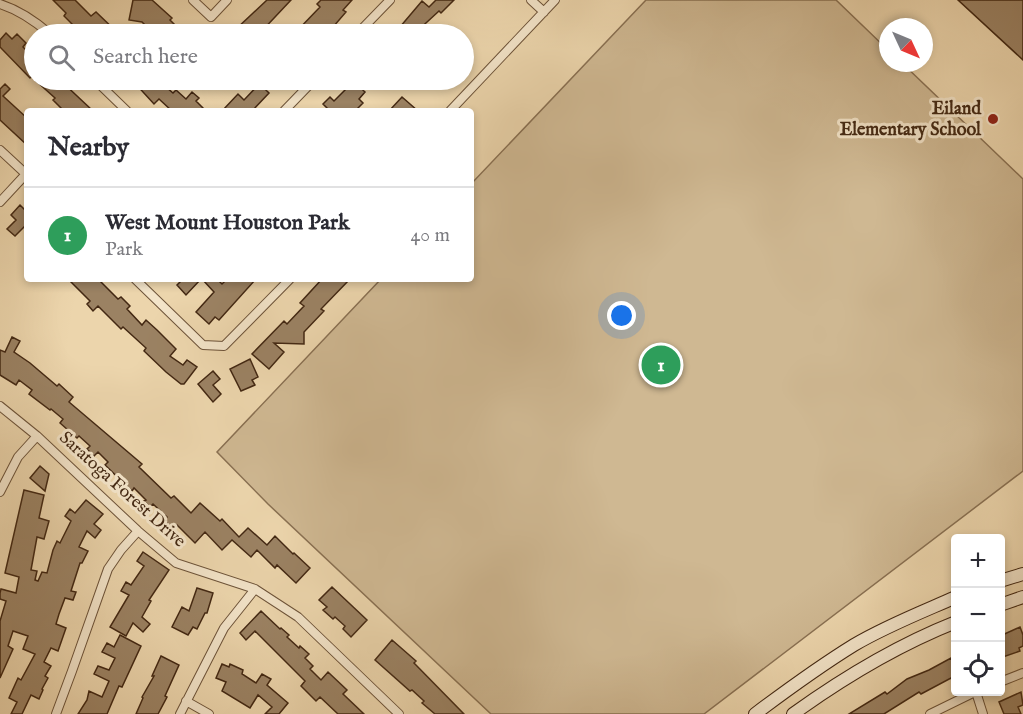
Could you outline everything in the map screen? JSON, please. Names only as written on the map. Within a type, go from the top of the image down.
[{"type":"main road","points":[[1005,579],[1023,574]]},
{"type":"main road","points":[[1005,603],[1023,597]]},
{"type":"main road","points":[[755,714],[856,644],[951,599]]},
{"type":"main road","points":[[792,714],[848,677],[951,624]]},
{"type":"street","points":[[193,0],[211,17],[227,0]]},
{"type":"street","points":[[367,24],[390,0]]},
{"type":"street","points":[[531,0],[544,12]]},
{"type":"street","points":[[474,86],[555,0]]},
{"type":"street","points":[[0,4],[38,24]]},
{"type":"street","points":[[105,90],[124,108]]},
{"type":"street","points":[[287,108],[304,90]]},
{"type":"street","points":[[453,108],[470,90]]},
{"type":"street","points":[[0,150],[24,172]]},
{"type":"street","points":[[0,202],[24,178]]},
{"type":"street","points":[[138,282],[203,345],[217,346],[224,346],[287,282]]},
{"type":"street","name":"Saratoga Forest Drive","points":[[0,406],[37,436],[138,531],[177,562],[255,589],[298,617],[399,714]]},
{"type":"street","points":[[0,492],[18,457],[37,436]]},
{"type":"street","points":[[56,714],[108,569],[138,531]]},
{"type":"street","points":[[180,714],[224,628],[255,589]]},
{"type":"street","points":[[1005,680],[1023,673]]},
{"type":"street","points":[[930,714],[968,696]]},
{"type":"street","points":[[977,696],[983,714]]},
{"type":"street","points":[[186,701],[209,714]]},
{"type":"shaded area","points":[[646,0],[836,0],[879,41],[879,72],[911,72],[1023,179],[1023,471],[704,714],[491,714],[268,504],[217,452],[378,282],[474,282],[474,181]]},
{"type":"building","points":[[53,0],[75,0],[91,16],[96,12],[109,24],[72,24],[64,16],[66,13]]},
{"type":"building","points":[[133,0],[152,0],[172,18],[170,20],[174,24],[144,24],[129,20]]},
{"type":"building","points":[[267,0],[291,0],[268,24],[241,24]]},
{"type":"building","points":[[321,0],[352,0],[343,10],[346,12],[336,24],[304,24],[320,7],[317,4]]},
{"type":"building","points":[[436,0],[454,0],[425,24],[402,24],[422,1],[429,7]]},
{"type":"building","points":[[958,0],[1023,0],[1023,60]]},
{"type":"building","points":[[6,33],[12,39],[17,34],[24,41],[24,72],[0,47],[0,40]]},
{"type":"building","points":[[5,84],[10,89],[3,96],[24,115],[24,142],[0,120],[0,89]]},
{"type":"building","points":[[46,90],[71,90],[90,108],[61,108],[53,100],[55,98]]},
{"type":"building","points":[[141,90],[170,90],[173,93],[176,90],[186,99],[192,92],[199,98],[196,101],[203,108],[169,108],[159,99],[154,104]]},
{"type":"building","points":[[254,90],[266,90],[269,93],[255,108],[225,108],[238,94],[244,100]]},
{"type":"building","points":[[345,90],[365,92],[359,99],[363,103],[358,108],[327,108],[323,104],[330,97],[334,101]]},
{"type":"building","points":[[402,97],[415,108],[392,108]]},
{"type":"building","points":[[20,205],[24,209],[24,227],[15,236],[7,229],[16,220],[11,215]]},
{"type":"building","points":[[71,282],[101,282],[118,299],[121,297],[130,306],[127,309],[142,325],[146,320],[176,349],[170,356],[183,365],[187,360],[197,367],[184,384],[181,384],[144,351],[146,348],[123,327],[121,329],[98,306],[93,311],[87,304],[90,301]]},
{"type":"building","points":[[180,282],[198,282],[186,295],[177,285]]},
{"type":"building","points":[[205,282],[222,284],[224,282],[253,282],[219,320],[215,317],[209,324],[196,312],[214,292]]},
{"type":"building","points":[[319,282],[347,282],[321,309],[324,311],[304,332],[304,344],[274,343],[284,352],[269,369],[252,354],[284,321],[287,324],[304,306],[300,303]]},
{"type":"building","points":[[12,337],[20,341],[14,352],[57,386],[59,384],[73,397],[69,402],[142,464],[139,467],[171,498],[174,496],[191,513],[200,503],[220,521],[222,519],[239,537],[248,528],[267,545],[275,536],[310,568],[296,583],[277,565],[275,568],[257,550],[251,557],[232,540],[222,550],[205,532],[195,543],[177,525],[173,529],[164,520],[167,517],[153,504],[150,507],[134,488],[132,491],[105,465],[108,462],[98,452],[94,456],[87,449],[90,446],[60,423],[63,419],[29,394],[32,390],[19,380],[16,385],[0,375],[0,350],[5,352]]},
{"type":"building","points":[[250,359],[258,377],[252,380],[255,385],[241,391],[230,369]]},
{"type":"building","points":[[213,371],[220,379],[213,385],[221,394],[213,402],[198,384]]},
{"type":"building","points":[[40,466],[49,474],[45,491],[30,478]]},
{"type":"building","points":[[24,490],[44,495],[39,518],[49,521],[44,539],[37,537],[31,570],[37,571],[35,580],[38,581],[42,572],[47,573],[57,541],[60,543],[71,521],[65,516],[70,509],[75,513],[86,500],[103,514],[94,524],[101,530],[95,538],[87,531],[79,547],[88,551],[80,563],[71,591],[76,592],[73,600],[65,598],[59,614],[56,624],[66,628],[58,651],[51,648],[44,662],[51,666],[45,676],[48,678],[39,699],[31,695],[22,714],[11,714],[17,702],[9,698],[18,678],[21,680],[35,654],[23,649],[28,636],[13,631],[8,646],[13,649],[0,678],[0,621],[6,601],[0,599],[0,593],[1,589],[16,593],[19,577],[5,573]]},
{"type":"building","points":[[143,552],[169,570],[149,600],[151,601],[142,617],[150,624],[143,632],[133,623],[126,636],[110,627],[129,595],[121,591],[126,582],[131,585],[144,566],[137,561]]},
{"type":"building","points":[[332,587],[367,620],[351,637],[343,629],[345,626],[323,610],[327,607],[319,600]]},
{"type":"building","points":[[197,588],[213,593],[207,613],[197,629],[193,627],[188,635],[172,627],[182,607],[189,611]]},
{"type":"building","points":[[261,611],[289,635],[287,637],[299,648],[300,646],[309,654],[305,658],[313,666],[310,669],[321,680],[328,672],[347,690],[343,694],[364,714],[338,714],[320,697],[316,701],[301,686],[305,681],[255,631],[246,640],[240,633]]},
{"type":"building","points":[[1020,627],[1023,646],[1019,648],[1020,651],[1005,656],[1005,634]]},
{"type":"building","points":[[120,635],[141,646],[122,687],[119,686],[107,714],[78,714],[87,700],[89,691],[102,697],[109,681],[94,674],[98,666],[109,670],[115,658],[102,652],[107,643],[114,647]]},
{"type":"building","points":[[392,640],[416,661],[414,663],[464,714],[435,714],[412,690],[410,691],[375,660]]},
{"type":"building","points":[[161,656],[179,665],[165,696],[167,697],[158,714],[136,714],[142,697],[154,676],[152,676]]},
{"type":"building","points":[[951,658],[951,678],[921,694],[919,692],[884,714],[849,714],[885,692],[887,694],[907,679]]},
{"type":"building","points":[[222,664],[229,667],[230,664],[243,670],[242,674],[256,683],[262,674],[271,679],[267,685],[288,703],[279,714],[265,714],[272,707],[258,695],[250,708],[222,691],[226,682],[216,678]]},
{"type":"building","points":[[1021,692],[1023,705],[1018,707],[1021,714],[1004,714],[999,702]]},
{"type":"place","name":"Eiland Elementary School","points":[[993,119]]},
{"type":"place","name":"West Mount Houston Park","points":[[661,365]]}]
